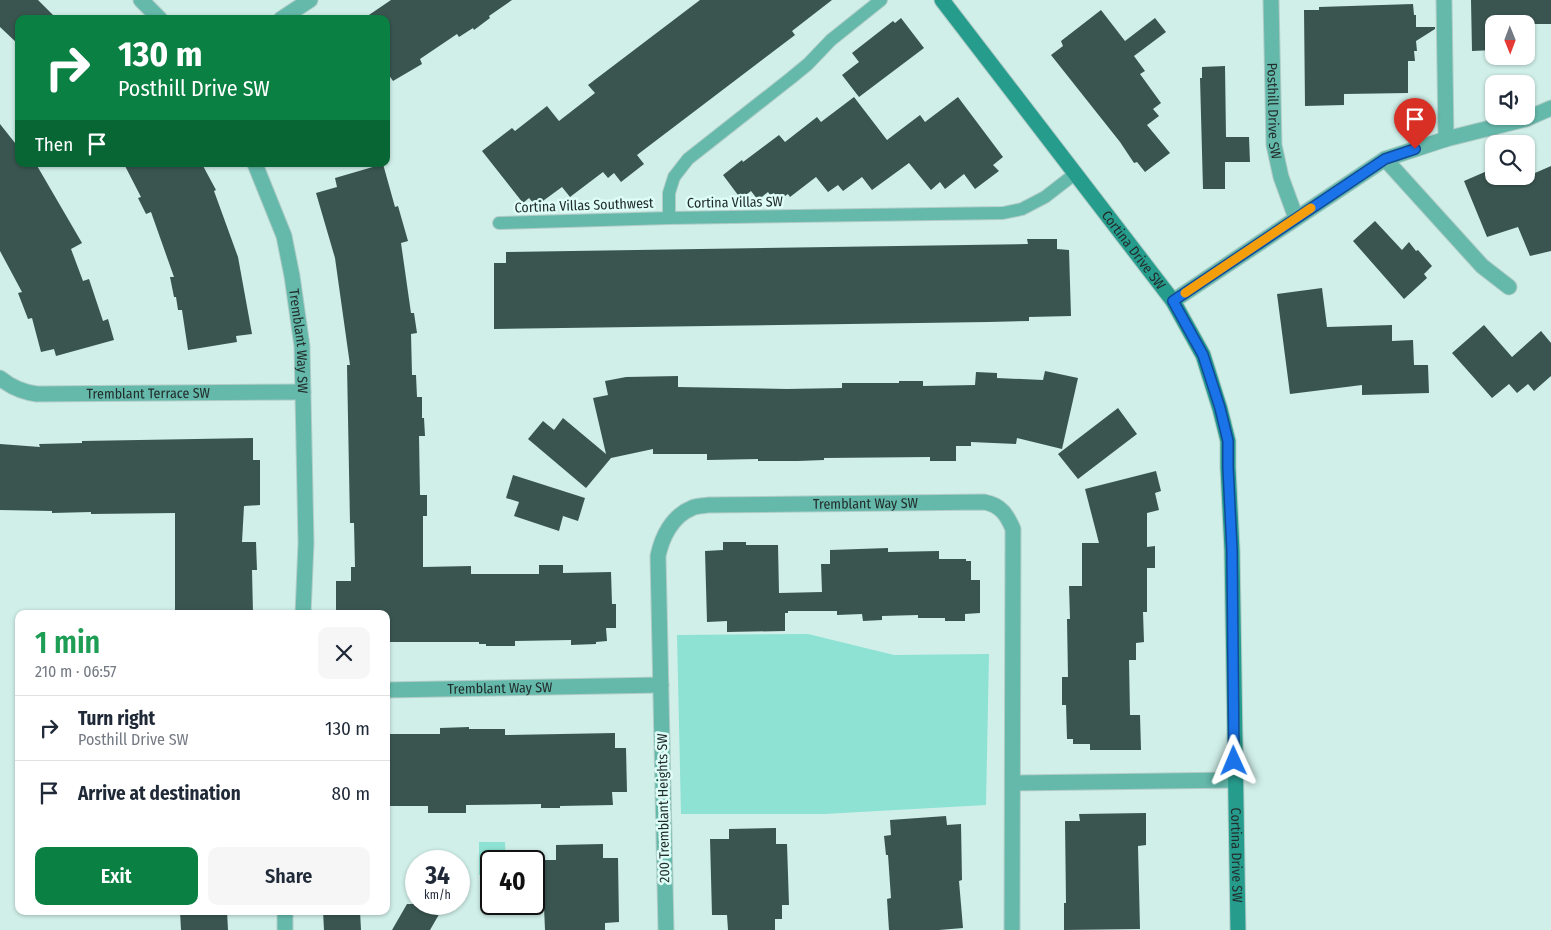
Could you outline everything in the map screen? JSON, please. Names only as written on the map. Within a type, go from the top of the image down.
[{"type":"street","points":[[141,0],[156,15]]},
{"type":"street","points":[[287,15],[310,0]]},
{"type":"street","name":"Cortina Drive SW","points":[[942,0],[1173,301],[1203,355],[1220,408],[1228,441],[1232,550],[1238,930]]},
{"type":"street","name":"Posthill Drive SW","points":[[1271,0],[1274,145],[1281,177],[1296,218]]},
{"type":"street","points":[[1444,0],[1446,139]]},
{"type":"street","points":[[1173,301],[1385,159],[1446,139],[1526,119],[1551,108]]},
{"type":"street","points":[[1385,159],[1482,266],[1509,287]]},
{"type":"street","name":"Tremblant Way SW","points":[[256,167],[284,236],[302,346],[306,543],[303,610]]},
{"type":"street","name":"Tremblant Terrace SW","points":[[0,378],[23,392],[37,394],[303,392]]},
{"type":"street","name":"Tremblant Way SW","points":[[390,690],[661,685],[658,556],[661,543],[668,528],[678,516],[692,508],[708,505],[984,502],[992,504],[1006,514],[1013,529],[1012,930]]},
{"type":"street","name":"200 Tremblant Heights SW","points":[[661,685],[666,930]]},
{"type":"street","points":[[1013,784],[1235,780]]},
{"type":"street","points":[[285,915],[285,930]]},
{"type":"lane","name":"Cortina Villas SW","points":[[881,0],[831,40],[808,64],[688,159],[674,177],[668,193],[669,218],[1003,213],[1022,209],[1045,197],[1076,173]]},
{"type":"lane","name":"Cortina Villas Southwest","points":[[499,222],[669,218]]},
{"type":"green space","points":[[808,634],[894,655],[989,654],[986,805],[824,814],[681,814],[677,635]]},
{"type":"green space","points":[[479,842],[505,842],[505,850],[480,850],[479,875]]},
{"type":"building","points":[[0,0],[38,0],[53,15],[15,15],[15,41],[0,27]]},
{"type":"building","points":[[391,0],[512,0],[489,16],[490,18],[474,30],[473,28],[459,37],[457,34],[420,59],[422,64],[393,81],[390,77],[390,15],[369,15]]},
{"type":"building","points":[[700,0],[832,0],[792,31],[795,35],[637,155],[644,164],[621,182],[614,173],[608,178],[603,172],[570,197],[562,187],[536,206],[529,198],[523,203],[482,151],[512,128],[515,131],[547,106],[559,121],[595,93],[588,85]]},
{"type":"building","points":[[1471,0],[1551,0],[1551,24],[1535,24],[1535,15],[1485,15],[1485,50],[1472,51]]},
{"type":"building","points":[[1413,4],[1414,15],[1416,15],[1416,27],[1435,27],[1435,29],[1416,41],[1415,61],[1408,61],[1408,93],[1344,94],[1344,105],[1305,106],[1304,10],[1319,10],[1319,7]]},
{"type":"building","points":[[1101,10],[1125,41],[1155,18],[1166,32],[1134,56],[1145,71],[1140,74],[1161,103],[1153,109],[1159,116],[1147,125],[1170,153],[1145,172],[1137,162],[1134,163],[1120,142],[1051,55],[1063,46],[1061,41]]},
{"type":"building","points":[[901,18],[924,48],[859,97],[842,75],[859,62],[852,53],[893,21],[895,23]]},
{"type":"building","points":[[1225,66],[1226,137],[1249,137],[1250,162],[1225,162],[1225,189],[1203,189],[1200,78],[1202,78],[1202,67]]},
{"type":"building","points":[[854,97],[887,140],[920,115],[925,122],[958,97],[1003,157],[993,165],[999,171],[975,189],[964,174],[945,189],[940,182],[931,190],[909,163],[872,190],[862,177],[843,191],[838,185],[828,192],[816,177],[790,197],[788,194],[779,200],[774,193],[770,195],[768,192],[758,200],[751,191],[741,199],[723,175],[779,135],[785,142],[817,117],[821,122]]},
{"type":"building","points":[[0,124],[15,143],[15,167],[38,167],[82,243],[71,249],[83,281],[89,279],[103,321],[108,319],[114,340],[56,356],[54,349],[41,352],[32,318],[28,319],[18,293],[22,292],[0,251]]},
{"type":"building","points":[[1551,166],[1551,251],[1530,256],[1518,227],[1487,237],[1464,181],[1485,172],[1485,185],[1535,185],[1535,173]]},
{"type":"building","points":[[126,167],[204,167],[216,190],[214,191],[238,257],[252,334],[236,336],[237,342],[188,350],[182,310],[178,310],[170,277],[174,277],[151,212],[146,214],[138,198],[141,197]]},
{"type":"building","points":[[373,167],[384,167],[395,207],[398,206],[408,241],[401,243],[411,313],[414,313],[417,333],[411,334],[412,375],[416,375],[417,397],[422,397],[422,418],[424,418],[425,436],[419,436],[420,495],[427,495],[427,516],[423,516],[423,567],[471,566],[471,574],[539,574],[539,565],[563,565],[563,573],[611,572],[612,604],[616,604],[616,628],[606,628],[607,641],[596,642],[596,644],[571,645],[571,640],[515,641],[515,646],[486,646],[486,644],[479,644],[479,642],[390,642],[390,610],[336,610],[336,581],[351,581],[351,567],[355,567],[354,523],[350,523],[347,365],[350,365],[335,258],[316,193],[337,187],[335,178]]},
{"type":"building","points":[[1375,221],[1402,250],[1409,242],[1432,266],[1424,274],[1427,278],[1404,299],[1353,241]]},
{"type":"building","points":[[1027,239],[1057,239],[1057,249],[1069,250],[1071,316],[1029,317],[1029,321],[988,322],[494,329],[494,263],[506,263],[506,252],[1028,244]]},
{"type":"building","points":[[1322,288],[1327,327],[1392,325],[1392,341],[1413,340],[1414,365],[1428,365],[1429,393],[1362,395],[1362,385],[1290,394],[1277,294]]},
{"type":"building","points":[[1484,325],[1512,357],[1541,331],[1551,343],[1551,376],[1534,391],[1528,384],[1517,393],[1509,384],[1492,398],[1452,353]]},
{"type":"building","points":[[1045,371],[1078,378],[1062,449],[1017,438],[1016,444],[971,442],[971,446],[956,446],[956,461],[930,461],[930,457],[758,461],[758,459],[707,460],[707,454],[653,454],[653,449],[611,458],[586,488],[528,439],[543,421],[554,430],[563,418],[606,454],[593,398],[608,395],[605,381],[626,377],[678,376],[678,387],[787,389],[842,388],[842,383],[899,383],[899,381],[923,381],[923,386],[975,385],[976,372],[997,373],[997,378],[1043,380]]},
{"type":"building","points":[[1118,408],[1137,434],[1078,479],[1058,454]]},
{"type":"building","points":[[253,438],[253,460],[260,460],[260,505],[244,506],[242,542],[256,542],[257,570],[252,570],[253,610],[175,610],[175,513],[91,514],[91,512],[52,513],[52,511],[0,510],[0,444],[40,447],[39,444],[82,443],[82,441]]},
{"type":"building","points":[[1156,471],[1161,491],[1155,493],[1159,510],[1147,513],[1147,547],[1155,546],[1155,568],[1147,568],[1147,612],[1143,612],[1144,642],[1136,643],[1136,660],[1129,660],[1130,715],[1140,715],[1141,750],[1090,750],[1090,744],[1073,744],[1073,739],[1067,739],[1066,705],[1062,705],[1062,677],[1068,677],[1067,619],[1070,619],[1069,586],[1082,586],[1082,543],[1099,543],[1085,489]]},
{"type":"building","points":[[513,475],[585,498],[578,521],[563,516],[559,531],[514,516],[519,502],[506,498]]},
{"type":"building","points":[[723,542],[746,542],[746,545],[778,545],[779,593],[822,592],[821,564],[830,564],[830,550],[888,548],[888,552],[939,551],[939,559],[966,559],[966,561],[971,561],[971,580],[980,580],[980,613],[965,614],[965,621],[945,621],[945,618],[918,618],[918,615],[882,616],[882,620],[863,621],[862,614],[837,615],[837,611],[788,611],[788,613],[785,613],[785,631],[727,632],[727,621],[707,622],[705,551],[723,550]]},
{"type":"building","points":[[440,728],[505,729],[505,735],[615,733],[615,748],[626,748],[627,792],[612,792],[613,805],[541,808],[541,804],[466,805],[466,813],[428,813],[428,806],[390,806],[390,734],[440,734]]},
{"type":"building","points":[[1146,813],[1146,845],[1138,846],[1140,929],[1064,930],[1064,903],[1066,903],[1065,821],[1080,821],[1079,814]]},
{"type":"building","points":[[946,816],[947,825],[961,824],[962,880],[959,881],[963,928],[889,930],[887,899],[891,898],[888,855],[886,855],[884,836],[891,835],[890,820]]},
{"type":"building","points":[[776,828],[776,844],[787,844],[789,905],[782,905],[782,919],[775,919],[775,930],[728,930],[727,915],[712,915],[710,839],[729,839],[729,829]]},
{"type":"building","points":[[603,844],[603,858],[618,858],[619,922],[605,923],[605,930],[545,930],[545,860],[556,860],[556,845]]},
{"type":"building","points":[[405,907],[405,915],[439,915],[430,930],[392,930]]},
{"type":"building","points":[[180,915],[227,915],[228,930],[181,930]]},
{"type":"building","points":[[323,915],[360,915],[361,930],[324,930]]},
{"type":"slow traffic","points":[[1185,293],[1311,208]]},
{"type":"route","points":[[1234,761],[1232,550],[1228,441],[1220,408],[1203,355],[1173,301],[1385,159],[1415,149]]}]
